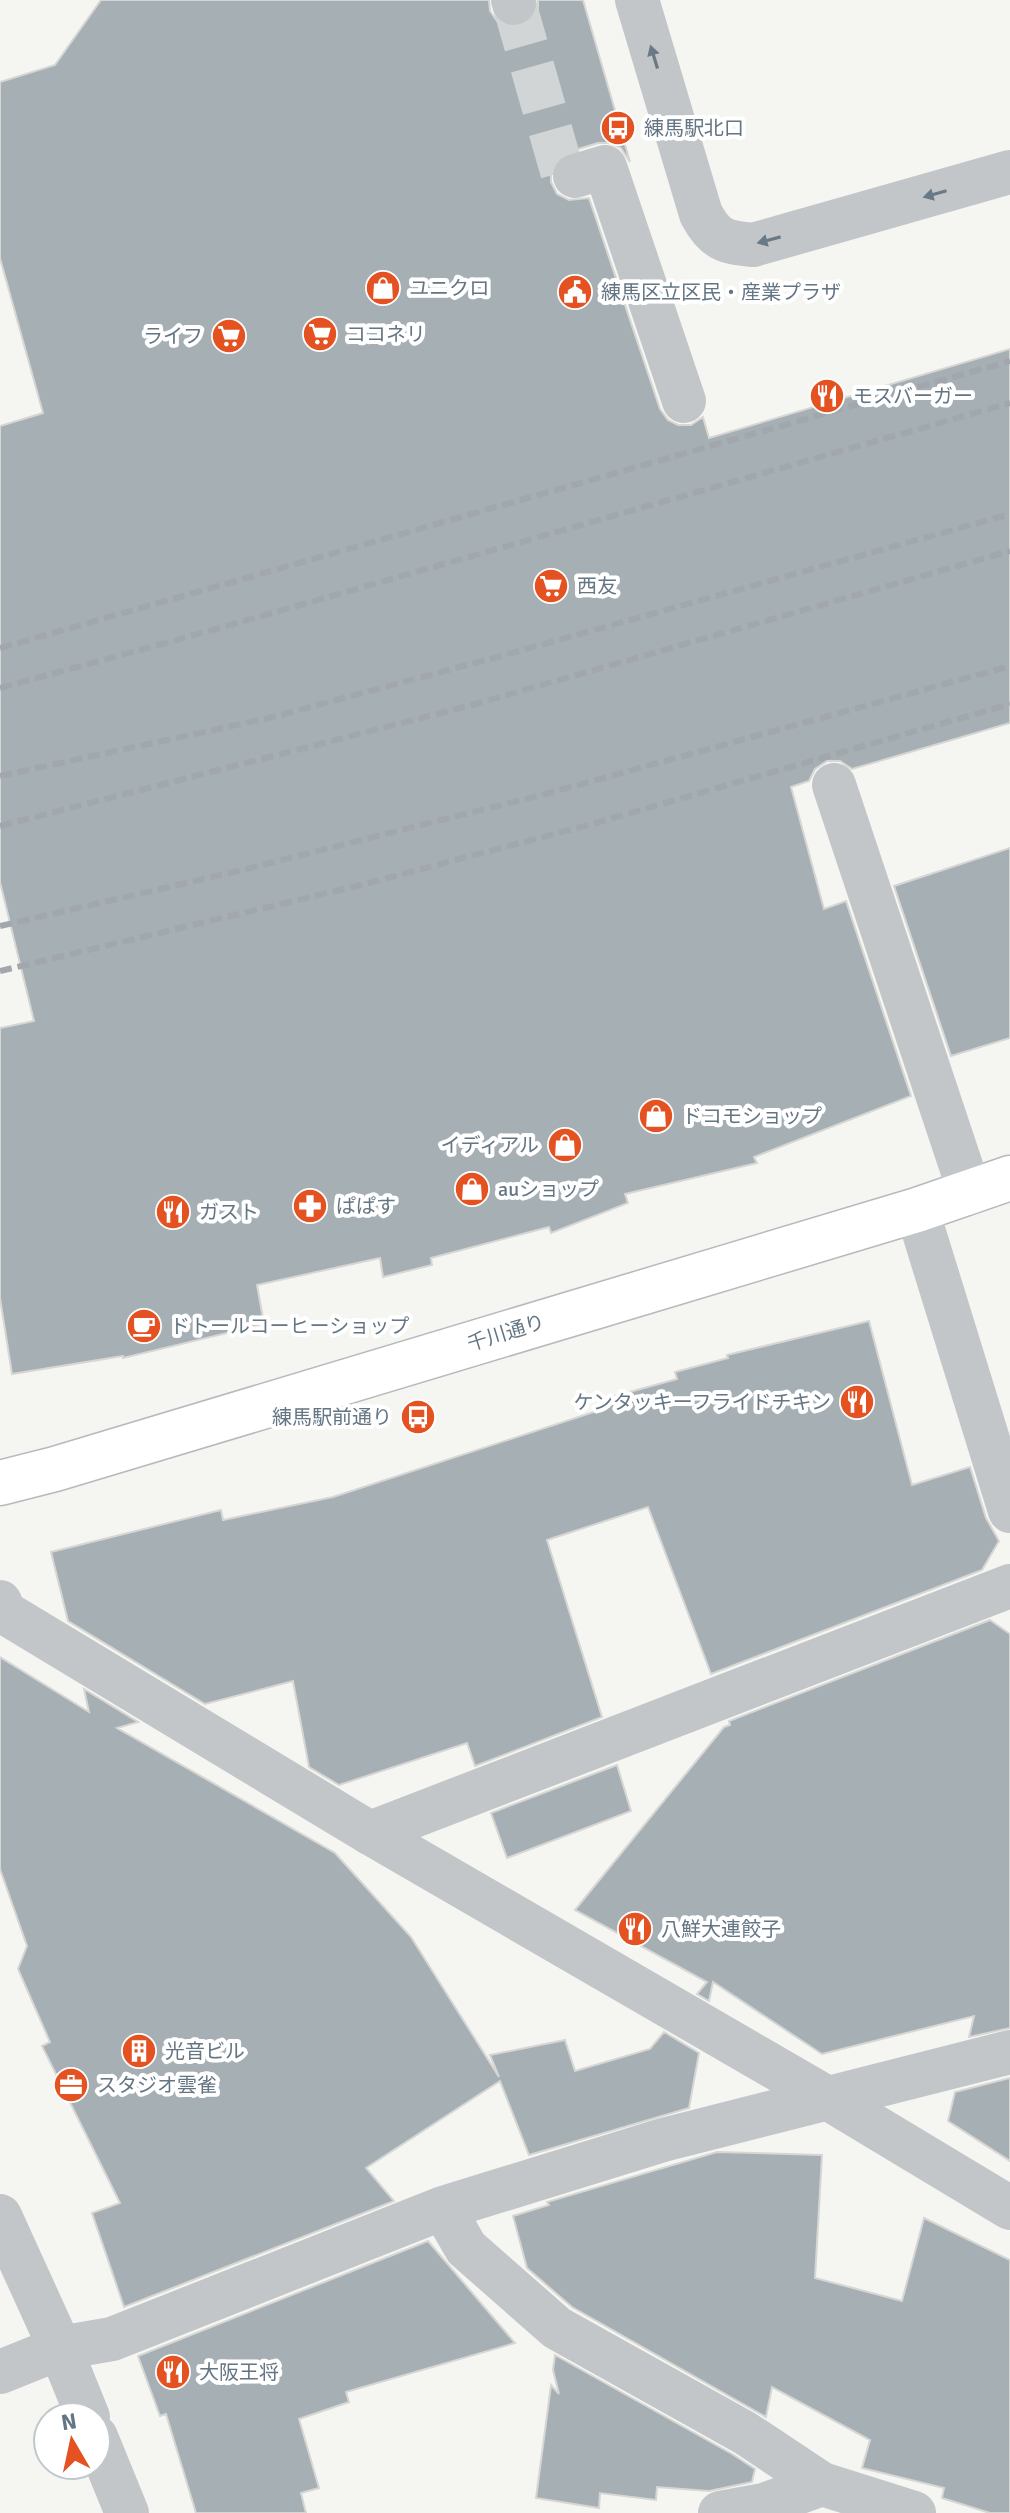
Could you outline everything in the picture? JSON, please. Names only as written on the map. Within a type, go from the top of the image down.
[{"type":"main road","name":"千川通り","points":[[0,1483],[917,1210],[1010,1178]]},
{"type":"street","points":[[637,0],[701,214],[711,232],[729,243],[753,245],[1010,172]]},
{"type":"street","points":[[575,176],[605,167],[686,401]]},
{"type":"street","points":[[834,785],[970,1193]]},
{"type":"street","points":[[917,1210],[1010,1511]]},
{"type":"street","points":[[370,1833],[1010,1586]]},
{"type":"street","points":[[0,1602],[4,1612],[370,1833],[829,2099],[1010,2208]]},
{"type":"street","points":[[0,2372],[60,2348],[112,2339],[443,2208],[663,2140],[1010,2052]]},
{"type":"street","points":[[443,2208],[466,2248],[557,2328],[745,2433],[822,2484],[914,2513]]},
{"type":"street","points":[[0,2216],[82,2401]]},
{"type":"street","points":[[112,2476],[127,2513]]},
{"type":"street","points":[[720,2513],[764,2505],[822,2484]]},
{"type":"building","points":[[101,0],[489,0],[490,11],[497,21],[510,28],[523,26],[532,20],[538,9],[538,0],[583,0],[630,162],[621,148],[610,143],[598,143],[557,158],[551,170],[551,182],[557,194],[569,200],[589,198],[660,409],[668,420],[678,425],[691,425],[703,417],[709,438],[1010,349],[1010,723],[852,769],[840,761],[827,761],[815,769],[809,781],[791,787],[824,909],[846,901],[911,1096],[754,1157],[757,1163],[625,1194],[628,1203],[551,1233],[549,1227],[431,1258],[432,1265],[383,1277],[380,1258],[257,1285],[264,1324],[123,1358],[12,1374],[0,1298],[0,1028],[34,1021],[0,882],[0,426],[43,413],[0,258],[0,82],[55,65]]},
{"type":"building","points":[[1010,848],[1010,1038],[951,1056],[894,886]]},
{"type":"building","points":[[869,1321],[912,1485],[970,1467],[986,1518],[999,1541],[982,1570],[711,1674],[648,1507],[547,1540],[602,1717],[475,1766],[467,1743],[339,1785],[309,1767],[293,1681],[205,1704],[68,1621],[51,1552],[221,1510],[223,1520],[333,1497],[606,1408],[604,1399],[677,1379],[675,1372],[728,1358],[727,1355]]},
{"type":"building","points":[[990,1620],[1010,1634],[1010,2028],[969,2037],[974,2016],[822,2054],[713,1982],[709,2001],[697,1994],[707,1982],[575,1910],[724,1727],[730,1725],[729,1721]]},
{"type":"building","points":[[0,1657],[89,1712],[84,1689],[138,1722],[117,1728],[335,1853],[411,1937],[499,2077],[490,2055],[565,2040],[575,2071],[650,2049],[664,2032],[699,2053],[689,2108],[529,2155],[500,2081],[366,2168],[394,2201],[124,2307],[92,2213],[120,2203],[42,2046],[50,2042],[18,1969],[27,1946],[0,1869]]},
{"type":"building","points":[[617,1765],[631,1811],[507,1858],[491,1813]]},
{"type":"building","points":[[1010,2078],[1010,2161],[948,2121],[955,2092]]},
{"type":"building","points":[[717,2152],[822,2155],[815,2278],[902,2301],[924,2218],[1010,2260],[1010,2513],[990,2513],[942,2498],[944,2488],[862,2468],[870,2440],[772,2387],[766,2417],[572,2307],[527,2268],[513,2216],[549,2205],[547,2202]]},
{"type":"building","points":[[428,2241],[515,2343],[346,2392],[349,2402],[299,2419],[319,2488],[301,2493],[306,2513],[196,2513],[166,2414],[160,2416],[138,2356]]},
{"type":"building","points":[[555,2355],[732,2454],[755,2469],[752,2482],[709,2491],[657,2487],[656,2500],[600,2493],[599,2508],[536,2498],[551,2385],[559,2394],[553,2370]]},
{"type":"tunnel","points":[[514,3],[564,178],[575,176]]},
{"type":"railway","points":[[0,648],[1010,361]]},
{"type":"railway","points":[[0,688],[1010,403]]},
{"type":"railway","points":[[0,776],[269,718],[1010,514]]},
{"type":"railway","points":[[0,826],[472,705],[1010,551]]},
{"type":"railway","points":[[0,926],[238,871],[549,793],[1010,666]]},
{"type":"railway","points":[[0,971],[361,885],[592,824],[1010,704]]},
{"type":"place","name":"練馬駅北口","points":[[618,128]]},
{"type":"place","name":"ユニクロ","points":[[383,288]]},
{"type":"place","name":"練馬区立区民・産業プラザ","points":[[575,292]]},
{"type":"place","name":"ココネリ","points":[[320,334]]},
{"type":"place","name":"ライフ","points":[[229,336]]},
{"type":"place","name":"モスバーガー","points":[[827,396]]},
{"type":"place","name":"西友","points":[[551,586]]},
{"type":"place","name":"ドコモショップ","points":[[656,1116]]},
{"type":"place","name":"イディアル","points":[[565,1145]]},
{"type":"place","name":"auショップ","points":[[472,1189]]},
{"type":"place","name":"ぱぱす","points":[[310,1206]]},
{"type":"place","name":"ガスト","points":[[173,1212]]},
{"type":"place","name":"ドトールコーヒーショップ","points":[[144,1326]]},
{"type":"place","name":"ケンタッキーフライドチキン","points":[[857,1402]]},
{"type":"place","name":"練馬駅前通り","points":[[418,1417]]},
{"type":"place","name":"八鮮大連餃子","points":[[635,1929]]},
{"type":"place","name":"光音ビル","points":[[139,2051]]},
{"type":"place","name":"スタジオ雲雀","points":[[71,2085]]},
{"type":"place","name":"大阪王将","points":[[173,2372]]}]
